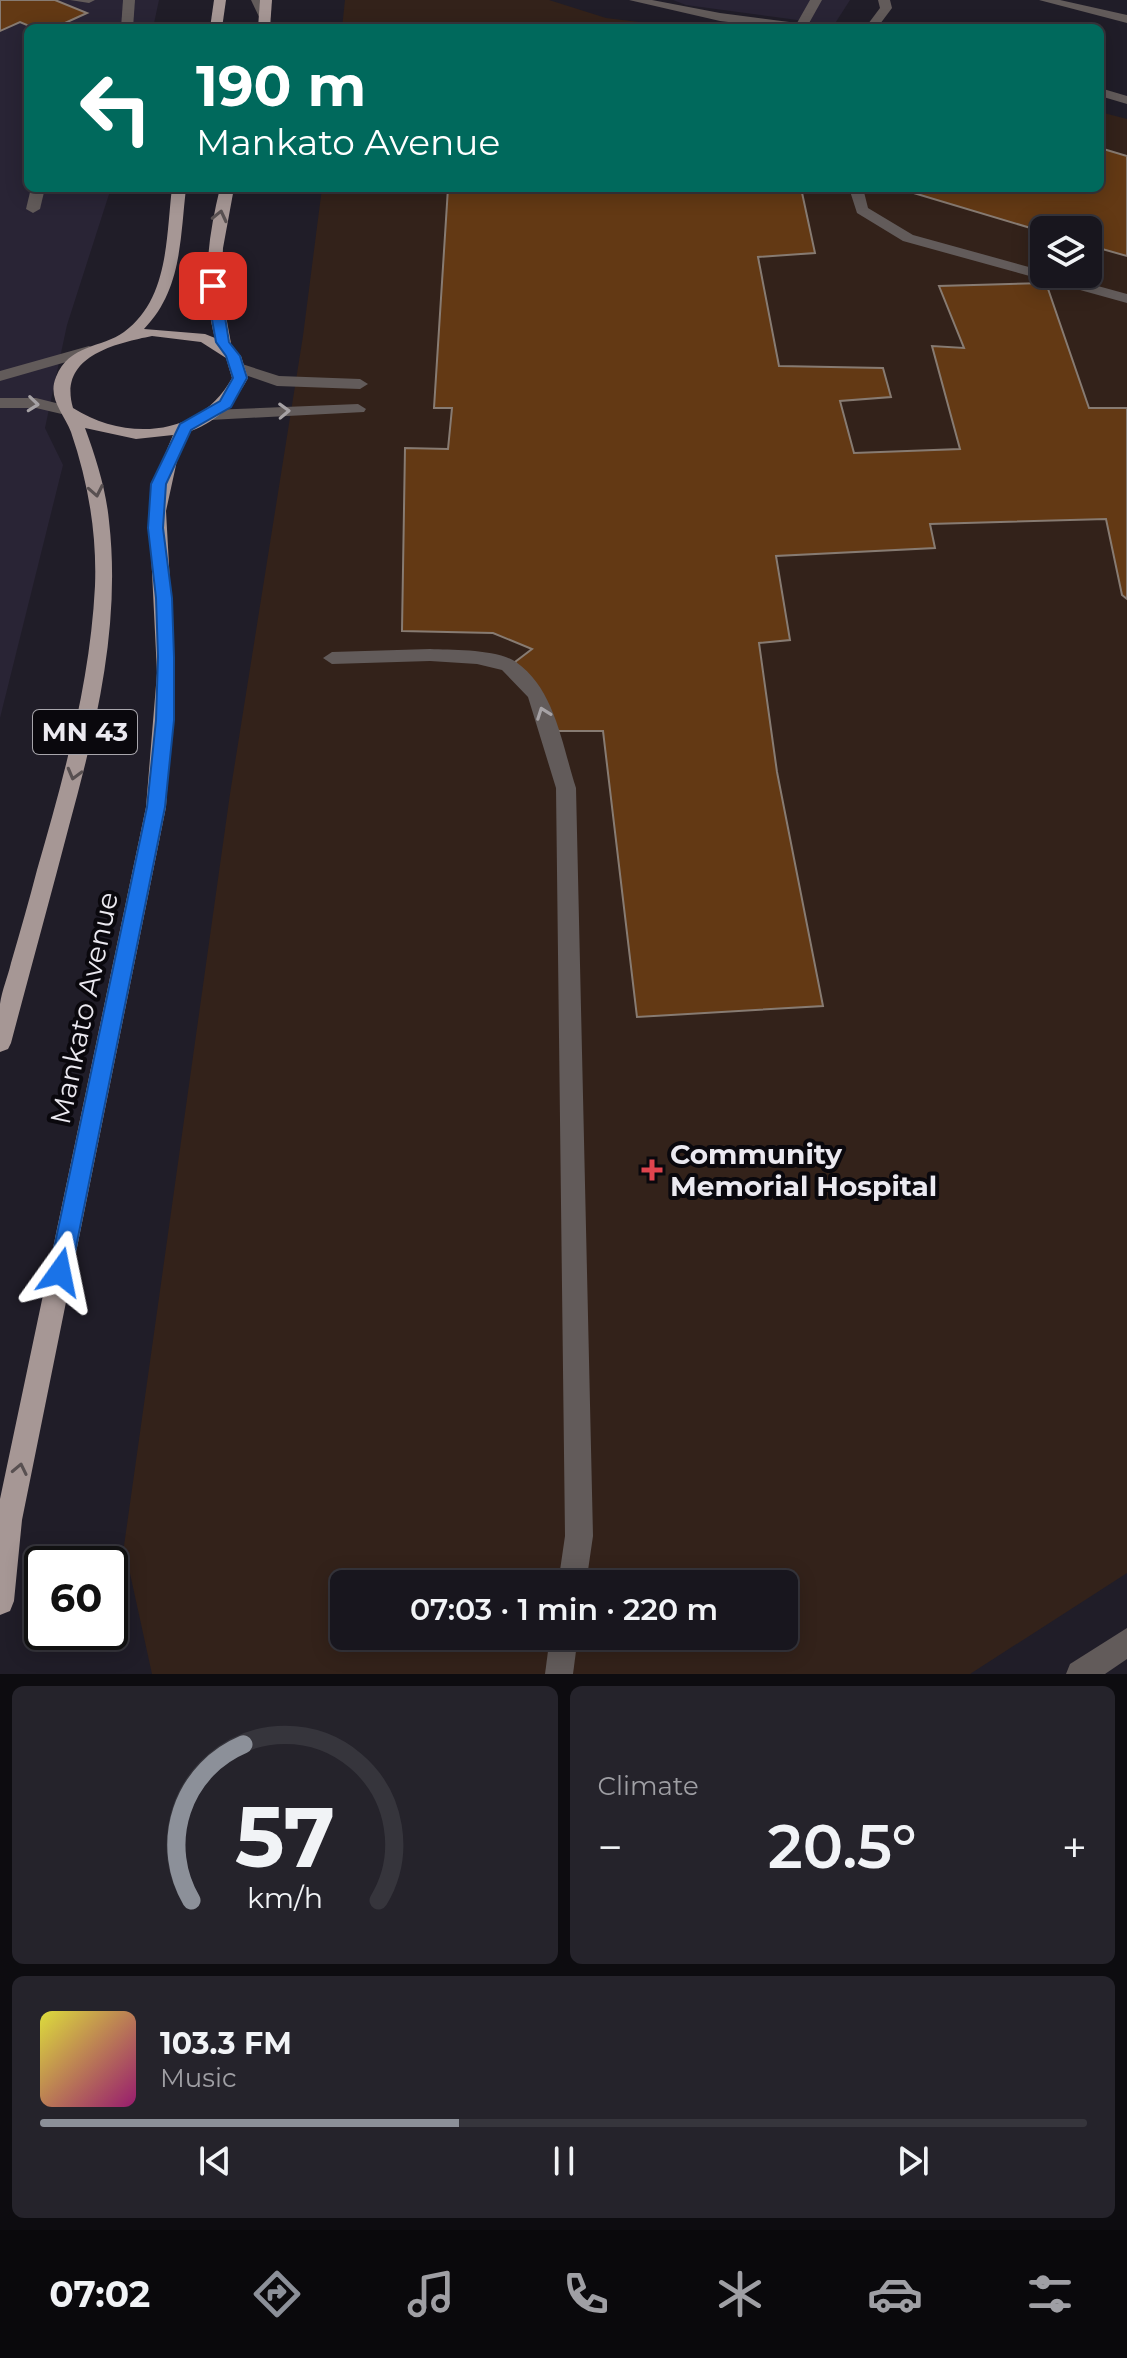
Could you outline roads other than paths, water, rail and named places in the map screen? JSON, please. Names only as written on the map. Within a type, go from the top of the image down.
[{"type":"main road","points":[[217,24],[220,0]]},
{"type":"main road","points":[[265,24],[266,0]]},
{"type":"main road","name":"MN 43","points":[[129,336],[157,307],[166,291],[171,275],[179,192]]},
{"type":"main road","points":[[70,413],[93,427],[119,433],[155,433],[185,427],[210,415],[236,391],[239,368],[225,348],[213,286],[215,239],[226,192]]},
{"type":"main road","name":"MN 43","points":[[0,1043],[84,739],[99,671],[106,597],[103,530],[92,470],[60,388],[62,378],[89,351],[129,336],[179,333],[205,338],[225,348]]},
{"type":"main road","name":"Mankato Avenue","points":[[0,1601],[9,1520],[156,807],[165,720],[166,657],[155,504],[165,464],[185,427]]},
{"type":"street","points":[[76,0],[89,0]]},
{"type":"street","points":[[127,24],[129,0]]},
{"type":"street","points":[[257,0],[265,24]]},
{"type":"street","points":[[635,0],[720,17],[777,24]]},
{"type":"street","points":[[803,24],[816,0]]},
{"type":"street","points":[[874,24],[886,8],[884,0]]},
{"type":"street","points":[[1045,0],[1127,19]]},
{"type":"street","points":[[1104,93],[1127,100]]},
{"type":"street","points":[[33,209],[37,192]]},
{"type":"street","points":[[857,192],[862,210],[908,238],[1127,299]]},
{"type":"street","points":[[0,376],[89,351]]},
{"type":"street","points":[[239,368],[277,381],[360,384]]},
{"type":"street","points":[[0,403],[36,403],[70,413]]},
{"type":"street","points":[[210,415],[358,409]]},
{"type":"street","points":[[332,658],[430,655],[477,658],[508,665],[537,695],[566,788],[579,1536],[574,1570]]},
{"type":"street","points":[[1080,1674],[1127,1642]]},
{"type":"street","points":[[559,1674],[562,1650]]},
{"type":"place","name":"Community Memorial Hospital","points":[[652,1170]]}]
